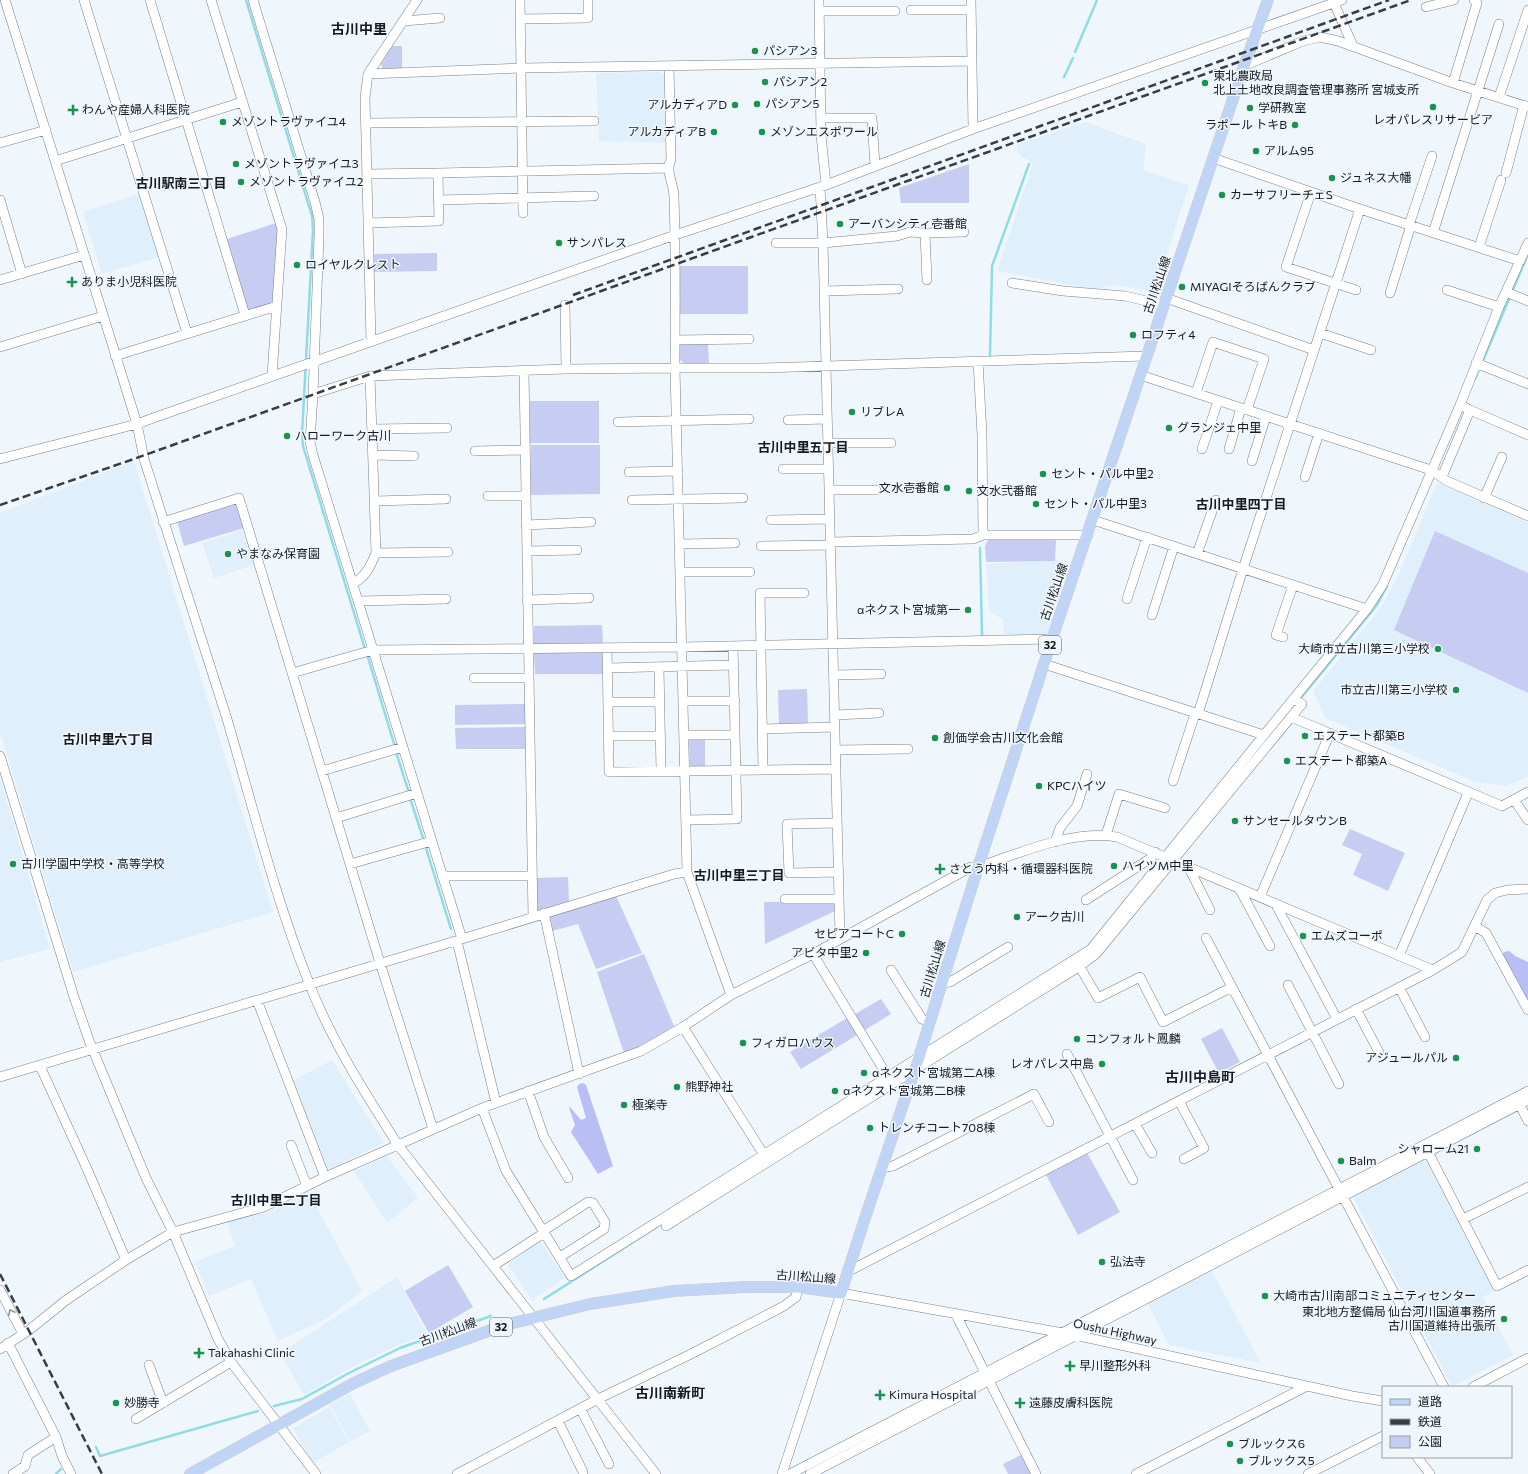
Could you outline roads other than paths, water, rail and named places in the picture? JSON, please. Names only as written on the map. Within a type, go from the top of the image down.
[{"type":"main road","name":"古川松山線","points":[[190,1474],[279,1426],[354,1383],[391,1366],[505,1325],[590,1304],[674,1291],[746,1287],[798,1287],[841,1293],[881,1168],[919,1057],[978,867],[1052,639],[1244,66],[1268,0]]},
{"type":"street","points":[[84,0],[187,333]]},
{"type":"street","points":[[150,0],[246,315]]},
{"type":"street","points":[[211,0],[282,229],[272,376]]},
{"type":"street","points":[[253,0],[311,189],[318,219],[319,236],[312,362],[313,394],[310,442],[354,583],[369,651],[426,843],[442,876],[459,940],[496,1102]]},
{"type":"street","points":[[371,341],[365,98],[368,74],[417,0]]},
{"type":"street","points":[[520,0],[523,213]]},
{"type":"street","points":[[520,19],[588,18],[588,0]]},
{"type":"street","points":[[819,0],[824,291],[840,938]]},
{"type":"street","points":[[971,0],[973,129]]},
{"type":"street","points":[[1426,7],[1454,0]]},
{"type":"street","points":[[1453,83],[1477,3],[1474,0]]},
{"type":"street","points":[[0,459],[136,424],[675,235],[823,186],[973,129],[1338,1],[1353,46]]},
{"type":"street","points":[[6,2],[136,424],[144,459],[163,522],[226,717],[290,932],[310,985],[332,1034],[362,1088],[398,1145],[656,1474]]},
{"type":"street","points":[[911,10],[971,10]]},
{"type":"street","points":[[1499,97],[1528,10]]},
{"type":"street","points":[[819,11],[894,11]]},
{"type":"street","points":[[404,21],[440,18]]},
{"type":"street","points":[[1433,233],[1499,24]]},
{"type":"street","points":[[1244,66],[1303,41],[1320,37],[1338,41],[1453,83],[1527,106],[1479,247]]},
{"type":"street","points":[[368,74],[521,68],[972,61]]},
{"type":"street","points":[[669,66],[671,159],[669,178],[674,191],[675,368],[687,872],[731,995]]},
{"type":"street","points":[[55,161],[242,102]]},
{"type":"street","points":[[821,118],[872,118],[875,166]]},
{"type":"street","points":[[366,123],[594,121]]},
{"type":"street","points":[[0,144],[46,130]]},
{"type":"street","points":[[1390,293],[1432,156]]},
{"type":"street","points":[[1213,158],[1360,209],[1520,261]]},
{"type":"street","points":[[367,174],[669,168]]},
{"type":"street","points":[[368,223],[439,221],[438,173]]},
{"type":"street","points":[[1311,192],[1286,267],[1356,290]]},
{"type":"street","points":[[438,200],[594,196]]},
{"type":"street","points":[[0,200],[22,274]]},
{"type":"street","points":[[1173,781],[1197,714],[1360,209]]},
{"type":"street","points":[[776,243],[824,243],[897,236],[910,232],[925,234],[964,232]]},
{"type":"street","points":[[925,234],[927,280]]},
{"type":"street","points":[[482,1108],[506,1171],[572,1276],[750,1169],[874,1090],[914,1070],[1077,962],[1169,858],[1264,736],[1296,701],[1367,609],[1383,584],[1465,408],[1499,307],[1510,294],[1520,261],[1528,245]]},
{"type":"street","points":[[0,280],[84,255]]},
{"type":"street","points":[[1012,283],[1063,291],[1165,301],[1314,350]]},
{"type":"street","points":[[824,291],[898,289]]},
{"type":"street","points":[[1447,290],[1499,307]]},
{"type":"street","points":[[1510,294],[1528,301]]},
{"type":"street","points":[[565,305],[566,369]]},
{"type":"street","points":[[115,356],[277,306]]},
{"type":"street","points":[[0,347],[103,316]]},
{"type":"street","points":[[1320,333],[1371,350]]},
{"type":"street","points":[[675,340],[749,339]]},
{"type":"street","points":[[1196,394],[1213,342],[1264,359],[1229,449]]},
{"type":"street","points":[[313,394],[370,376],[566,369],[763,368],[1146,356]]},
{"type":"street","points":[[978,361],[982,458],[983,535]]},
{"type":"street","points":[[1480,364],[1528,384]]},
{"type":"street","points":[[524,371],[533,917]]},
{"type":"street","points":[[1140,375],[1436,473],[1447,481],[1528,516]]},
{"type":"street","points":[[354,583],[364,577],[376,553],[376,500],[370,376]]},
{"type":"street","points":[[1202,449],[1218,400]]},
{"type":"street","points":[[1465,408],[1528,435]]},
{"type":"street","points":[[1436,473],[1465,408]]},
{"type":"street","points":[[1252,461],[1266,416]]},
{"type":"street","points":[[618,422],[749,419]]},
{"type":"street","points":[[788,420],[827,419]]},
{"type":"street","points":[[373,430],[447,428]]},
{"type":"street","points":[[1305,477],[1319,433]]},
{"type":"street","points":[[828,443],[891,443]]},
{"type":"street","points":[[475,451],[525,450]]},
{"type":"street","points":[[374,455],[414,456]]},
{"type":"street","points":[[1484,498],[1502,457]]},
{"type":"street","points":[[783,469],[828,469]]},
{"type":"street","points":[[629,472],[678,471]]},
{"type":"street","points":[[829,490],[876,490]]},
{"type":"street","points":[[488,496],[526,496]]},
{"type":"street","points":[[163,522],[239,498],[380,963],[433,1129]]},
{"type":"street","points":[[632,500],[743,498]]},
{"type":"street","points":[[376,500],[446,499]]},
{"type":"street","points":[[1197,554],[1216,500]]},
{"type":"street","points":[[771,520],[830,519]]},
{"type":"street","points":[[1093,520],[1367,609]]},
{"type":"street","points":[[526,525],[591,522]]},
{"type":"street","points":[[761,546],[973,539],[983,535],[1088,535]]},
{"type":"street","points":[[1127,599],[1147,537]]},
{"type":"street","points":[[680,544],[735,543]]},
{"type":"street","points":[[1152,615],[1174,546]]},
{"type":"street","points":[[527,551],[577,550]]},
{"type":"street","points":[[376,553],[448,552]]},
{"type":"street","points":[[680,572],[750,572]]},
{"type":"street","points":[[1283,637],[1276,635],[1293,585]]},
{"type":"street","points":[[763,770],[760,593],[804,592]]},
{"type":"street","points":[[527,600],[589,598]]},
{"type":"street","points":[[359,601],[446,599]]},
{"type":"street","points":[[292,673],[369,651],[761,646],[833,643],[1052,639]]},
{"type":"street","points":[[686,820],[737,819],[733,646]]},
{"type":"street","points":[[607,648],[609,772],[836,768]]},
{"type":"street","points":[[1044,664],[1264,736]]},
{"type":"street","points":[[607,668],[734,665]]},
{"type":"street","points":[[660,667],[661,771]]},
{"type":"street","points":[[834,675],[881,674]]},
{"type":"street","points":[[474,678],[529,678]]},
{"type":"street","points":[[683,701],[735,701]]},
{"type":"street","points":[[1169,858],[1302,704],[1296,701]]},
{"type":"street","points":[[608,702],[660,702]]},
{"type":"street","points":[[835,715],[879,713]]},
{"type":"street","points":[[1291,717],[1468,793],[1502,806],[1528,792]]},
{"type":"street","points":[[762,730],[835,727]]},
{"type":"street","points":[[1260,897],[1330,733]]},
{"type":"street","points":[[684,735],[735,735]]},
{"type":"street","points":[[608,736],[661,736]]},
{"type":"street","points":[[322,771],[398,748]]},
{"type":"street","points":[[836,750],[908,749]]},
{"type":"street","points":[[0,756],[74,997],[93,1050],[146,1178],[173,1232],[218,1339],[231,1362],[316,1474]]},
{"type":"street","points":[[1055,842],[1060,828],[1077,806],[1087,774]]},
{"type":"street","points":[[1398,956],[1468,793]]},
{"type":"street","points":[[1106,835],[1119,794],[1165,808]]},
{"type":"street","points":[[336,818],[412,795]]},
{"type":"street","points":[[1514,800],[1528,820]]},
{"type":"street","points":[[837,823],[787,824],[788,873],[839,872]]},
{"type":"street","points":[[0,1349],[23,1334],[65,1301],[126,1260],[173,1232],[264,1207],[325,1177],[496,1102],[580,1074],[641,1051],[683,1027],[731,995],[812,954],[971,868],[1055,842],[1085,836],[1106,835],[1118,837],[1433,970]]},
{"type":"street","points":[[350,864],[426,843]]},
{"type":"street","points":[[1086,900],[1151,858],[1155,852]]},
{"type":"street","points":[[1188,866],[1210,910]]},
{"type":"street","points":[[0,1077],[310,985],[674,874],[687,872]]},
{"type":"street","points":[[442,876],[532,876]]},
{"type":"street","points":[[1239,888],[1270,946]]},
{"type":"street","points":[[847,1272],[1433,970],[1462,952],[1487,900],[1495,893],[1506,890],[1528,889]]},
{"type":"street","points":[[785,900],[839,898]]},
{"type":"street","points":[[1275,904],[1337,1019]]},
{"type":"street","points":[[544,913],[580,1074]]},
{"type":"street","points":[[1475,926],[1486,933],[1528,1010]]},
{"type":"street","points":[[1206,938],[1269,1054],[1443,1386]]},
{"type":"street","points":[[942,983],[950,982],[1008,947]]},
{"type":"street","points":[[812,954],[888,1076]]},
{"type":"street","points":[[1077,962],[1098,998],[1140,977],[1163,1022],[1232,987]]},
{"type":"street","points":[[874,1090],[888,1076],[1077,962]]},
{"type":"street","points":[[891,970],[922,1019],[930,1022]]},
{"type":"street","points":[[1288,985],[1340,1084]]},
{"type":"street","points":[[1399,987],[1425,1037]]},
{"type":"street","points":[[258,1000],[325,1177]]},
{"type":"street","points":[[1356,1009],[1379,1052]]},
{"type":"street","points":[[683,1027],[764,1155]]},
{"type":"street","points":[[1067,1054],[1133,1180]]},
{"type":"street","points":[[40,1066],[88,1170],[126,1260]]},
{"type":"street","points":[[810,1474],[987,1377],[1062,1332],[1169,1282],[1268,1231],[1528,1091]]},
{"type":"street","points":[[528,1092],[544,1137],[568,1178]]},
{"type":"street","points":[[881,1168],[893,1166],[1034,1094],[1049,1122]]},
{"type":"street","points":[[1179,1101],[1204,1148],[1184,1159]]},
{"type":"street","points":[[1341,1193],[1428,1152],[1524,1102],[1528,1121]]},
{"type":"street","points":[[1135,1124],[1152,1153]]},
{"type":"street","points":[[666,1226],[750,1169],[764,1155],[794,1141]]},
{"type":"street","points":[[291,1146],[307,1186]]},
{"type":"street","points":[[1428,1152],[1497,1286],[1528,1270]]},
{"type":"street","points":[[1463,1220],[1528,1187]]},
{"type":"street","points":[[492,1266],[588,1202],[593,1203],[605,1222],[604,1229],[560,1257]]},
{"type":"street","points":[[790,1474],[987,1377],[1078,1336],[1169,1282]]},
{"type":"street","points":[[457,1474],[580,1410],[598,1399],[692,1354],[784,1306],[796,1297],[798,1287]]},
{"type":"street","points":[[0,1290],[23,1334]]},
{"type":"street","points":[[782,1474],[841,1293]]},
{"type":"street","name":"Oushu Highway","points":[[841,1293],[1062,1332],[1307,1386],[1382,1401]]},
{"type":"street","points":[[955,1313],[1036,1474]]},
{"type":"street","points":[[8,1343],[56,1437],[62,1456],[71,1474]]},
{"type":"street","points":[[1475,1386],[1527,1360]]},
{"type":"street","points":[[136,1419],[231,1362]]},
{"type":"street","points":[[149,1365],[163,1403]]},
{"type":"street","points":[[1136,1474],[1307,1386]]},
{"type":"street","points":[[580,1410],[608,1464]]},
{"type":"street","points":[[558,1421],[583,1472]]},
{"type":"street","points":[[14,1474],[25,1466],[28,1455],[56,1437]]},
{"type":"street","points":[[1308,1474],[1382,1437]]},
{"type":"street","points":[[1418,1458],[1430,1474]]},
{"type":"waterway","points":[[246,0],[312,216],[313,230],[302,434],[303,446],[365,649]]},
{"type":"waterway","points":[[1075,52],[1097,0]]},
{"type":"waterway","points":[[1064,77],[1073,58]]},
{"type":"waterway","points":[[990,356],[992,266],[1029,164]]},
{"type":"waterway","points":[[1482,363],[1528,254]]},
{"type":"waterway","points":[[1475,379],[1480,367]]},
{"type":"waterway","points":[[980,548],[982,635]]},
{"type":"waterway","points":[[1259,749],[1377,605],[1387,586]]},
{"type":"waterway","points":[[367,654],[395,747]]},
{"type":"waterway","points":[[396,752],[409,793]]},
{"type":"waterway","points":[[410,798],[424,841]]},
{"type":"waterway","points":[[425,845],[451,929]]},
{"type":"waterway","points":[[544,1299],[663,1223]]},
{"type":"waterway","points":[[274,1406],[302,1399],[349,1373],[400,1348],[491,1316]]},
{"type":"waterway","points":[[96,1447],[100,1456],[258,1411]]},
{"type":"waterway","points":[[56,1474],[61,1469]]},
{"type":"railway","points":[[573,295],[1389,0]]},
{"type":"railway","points":[[0,505],[131,460],[1411,0]]},
{"type":"railway","points":[[0,1274],[102,1474]]},
{"type":"place","name":"パシアン3","points":[[755,51]]},
{"type":"place","name":"パシアン2","points":[[765,82]]},
{"type":"place","name":"東北農政局 北上土地改良調査管理事務所 宮城支所","points":[[1205,83]]},
{"type":"place","name":"パシアン5","points":[[757,104]]},
{"type":"place","name":"アルカディアD","points":[[735,105]]},
{"type":"place","name":"レオパレスリサービア","points":[[1433,107]]},
{"type":"place","name":"学研教室","points":[[1250,108]]},
{"type":"place","name":"わんや産婦人科医院","points":[[73,110]]},
{"type":"place","name":"メゾントラヴァイユ4","points":[[223,122]]},
{"type":"place","name":"ラポール トキB","points":[[1295,125]]},
{"type":"place","name":"アルカディアB","points":[[714,132]]},
{"type":"place","name":"メゾンエスポワール","points":[[762,132]]},
{"type":"place","name":"アルム95","points":[[1256,151]]},
{"type":"place","name":"メゾントラヴァイユ3","points":[[236,164]]},
{"type":"place","name":"ジュネス大幡","points":[[1332,178]]},
{"type":"place","name":"メゾントラヴァイユ2","points":[[241,182]]},
{"type":"place","name":"カーサフリーチェS","points":[[1222,195]]},
{"type":"place","name":"アーバンシティ壱番館","points":[[840,224]]},
{"type":"place","name":"サンパレス","points":[[559,243]]},
{"type":"place","name":"ロイヤルクレスト","points":[[297,265]]},
{"type":"place","name":"ありま小児科医院","points":[[72,282]]},
{"type":"place","name":"MIYAGIそろばんクラブ","points":[[1182,287]]},
{"type":"place","name":"ロフティ4","points":[[1133,335]]},
{"type":"place","name":"リブレA","points":[[852,412]]},
{"type":"place","name":"グランジェ中里","points":[[1169,428]]},
{"type":"place","name":"ハローワーク古川","points":[[287,436]]},
{"type":"place","name":"セント・パル中里2","points":[[1043,474]]},
{"type":"place","name":"文水壱番館","points":[[947,488]]},
{"type":"place","name":"文水弐番館","points":[[969,491]]},
{"type":"place","name":"セント・パル中里3","points":[[1036,504]]},
{"type":"place","name":"やまなみ保育園","points":[[228,554]]},
{"type":"place","name":"αネクスト宮城第一","points":[[968,610]]},
{"type":"place","name":"大崎市立古川第三小学校","points":[[1438,649]]},
{"type":"place","name":"市立古川第三小学校","points":[[1456,690]]},
{"type":"place","name":"エステート都築B","points":[[1305,736]]},
{"type":"place","name":"創価学会古川文化会館","points":[[935,738]]},
{"type":"place","name":"エステート都築A","points":[[1287,761]]},
{"type":"place","name":"KPCハイツ","points":[[1039,786]]},
{"type":"place","name":"サンセールタウンB","points":[[1235,821]]},
{"type":"place","name":"古川学園中学校・高等学校","points":[[13,864]]},
{"type":"place","name":"ハイツM中里","points":[[1114,866]]},
{"type":"place","name":"さとう内科・循環器科医院","points":[[940,869]]},
{"type":"place","name":"アーク古川","points":[[1017,917]]},
{"type":"place","name":"セピアコートC","points":[[902,934]]},
{"type":"place","name":"エムズコーポ","points":[[1303,936]]},
{"type":"place","name":"アビタ中里2","points":[[866,953]]},
{"type":"place","name":"コンフォルト鳳麟","points":[[1077,1039]]},
{"type":"place","name":"フィガロハウス","points":[[743,1043]]},
{"type":"place","name":"アジュールパル","points":[[1456,1058]]},
{"type":"place","name":"レオパレス中島","points":[[1102,1064]]},
{"type":"place","name":"αネクスト宮城第二A棟","points":[[864,1073]]},
{"type":"place","name":"熊野神社","points":[[677,1087]]},
{"type":"place","name":"αネクスト宮城第二B棟","points":[[835,1091]]},
{"type":"place","name":"極楽寺","points":[[624,1105]]},
{"type":"place","name":"トレンチコート708棟","points":[[870,1128]]},
{"type":"place","name":"シャローム21","points":[[1477,1149]]},
{"type":"place","name":"Balm","points":[[1341,1161]]},
{"type":"place","name":"弘法寺","points":[[1102,1262]]},
{"type":"place","name":"大崎市古川南部コミュニティセンター","points":[[1265,1296]]},
{"type":"place","name":"東北地方整備局 仙台河川国道事務所 古川国道維持出張所","points":[[1504,1319]]},
{"type":"place","name":"Takahashi Clinic","points":[[199,1353]]},
{"type":"place","name":"早川整形外科","points":[[1070,1366]]},
{"type":"place","name":"Kimura Hospital","points":[[880,1395]]},
{"type":"place","name":"妙勝寺","points":[[116,1403]]},
{"type":"place","name":"遠藤皮膚科医院","points":[[1020,1403]]},
{"type":"place","name":"ブルックス6","points":[[1230,1444]]},
{"type":"place","name":"ブルックス5","points":[[1240,1461]]},
{"type":"district","name":"古川中里","points":[[359,29]]},
{"type":"district","name":"古川駅南三丁目","points":[[181,183]]},
{"type":"district","name":"古川中里五丁目","points":[[803,447]]},
{"type":"district","name":"古川中里四丁目","points":[[1241,504]]},
{"type":"district","name":"古川中里六丁目","points":[[108,739]]},
{"type":"district","name":"古川中里三丁目","points":[[739,875]]},
{"type":"district","name":"古川中島町","points":[[1200,1077]]},
{"type":"district","name":"古川中里二丁目","points":[[276,1200]]},
{"type":"district","name":"古川南新町","points":[[670,1393]]}]
